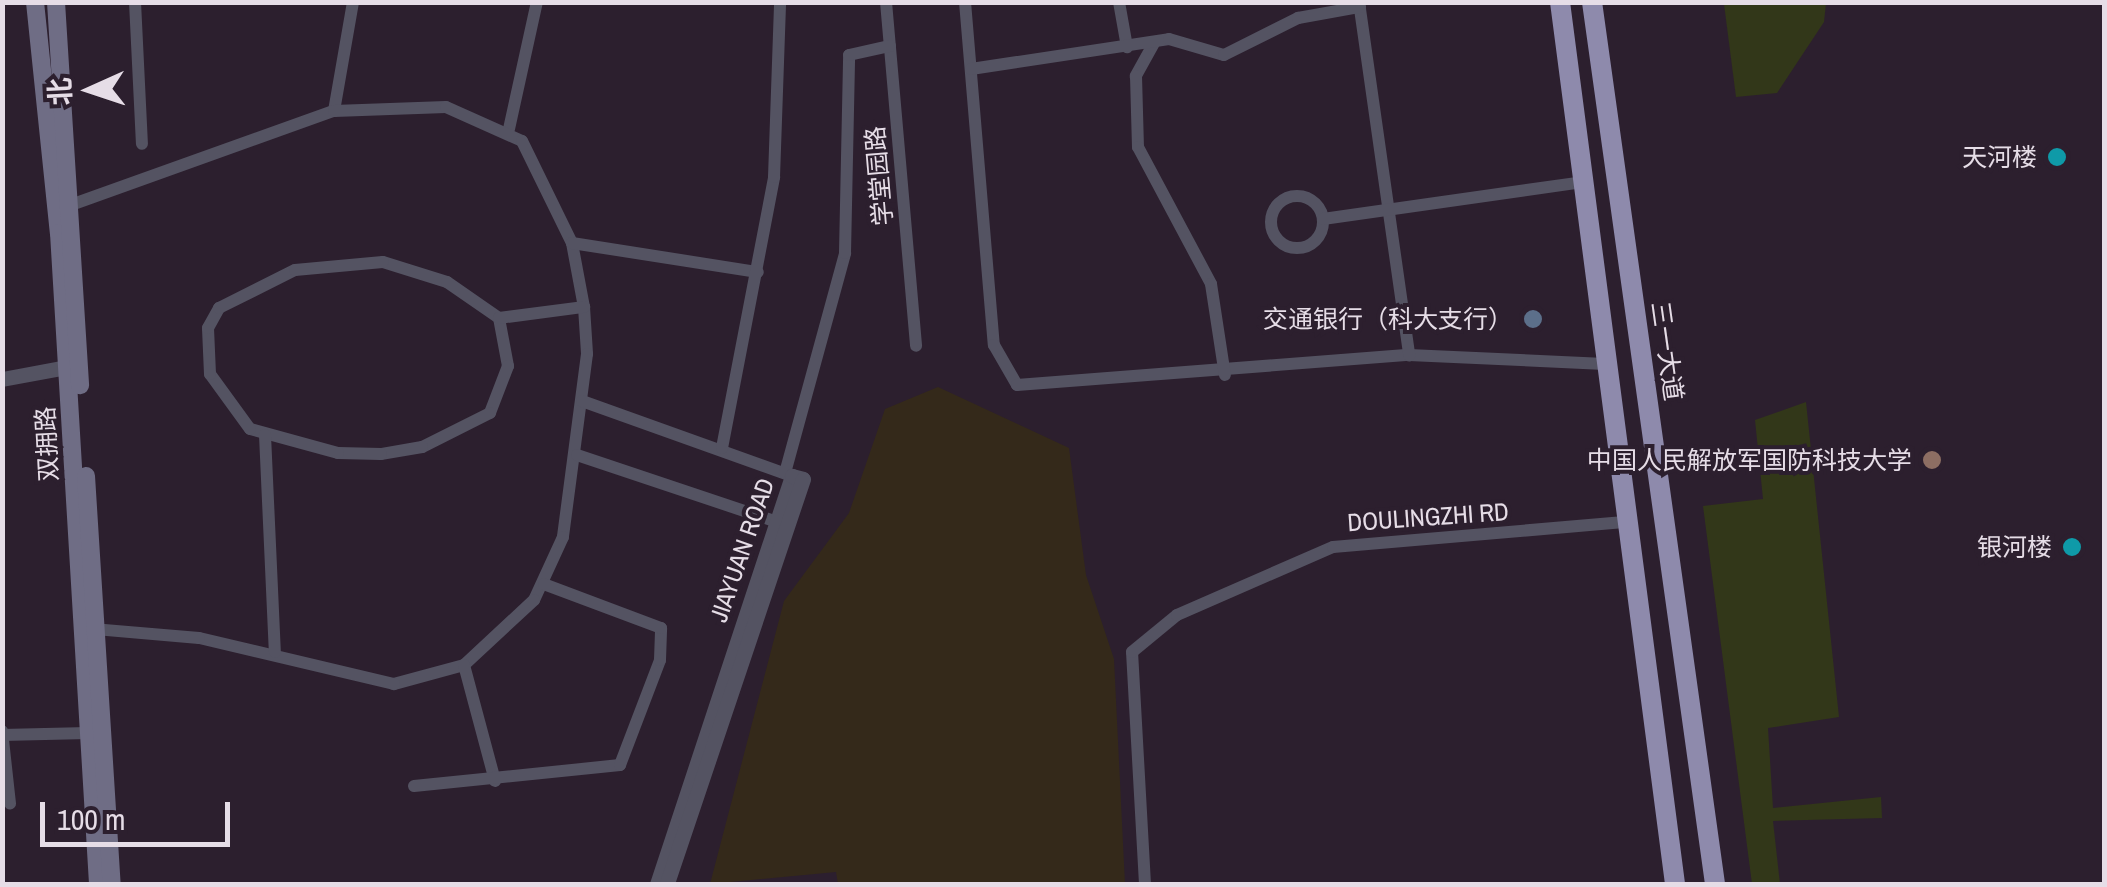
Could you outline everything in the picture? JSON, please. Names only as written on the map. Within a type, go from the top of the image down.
[{"type":"highway","points":[[1560,2],[1674,884]]},
{"type":"highway","name":"三一大道","points":[[1592,2],[1716,884]]},
{"type":"main road","name":"双拥路","points":[[35,2],[73,366],[112,884]]},
{"type":"main road","name":"双拥路","points":[[56,2],[98,884]]},
{"type":"street","points":[[135,2],[142,144]]},
{"type":"street","points":[[334,111],[353,2]]},
{"type":"street","points":[[95,630],[275,652],[394,684],[464,665],[544,584],[577,455],[584,307],[572,243],[509,129],[537,2]]},
{"type":"street","points":[[722,448],[774,178],[780,2]]},
{"type":"street","name":"学堂园路","points":[[886,2],[916,346]]},
{"type":"street","points":[[965,2],[994,346],[1010,381],[1226,375],[1410,354],[1604,364]]},
{"type":"street","points":[[1118,2],[1127,47]]},
{"type":"street","points":[[971,69],[1176,39],[1224,56],[1298,18],[1360,5],[1410,354]]},
{"type":"street","points":[[1154,42],[1136,76],[1138,147],[1211,284],[1226,375]]},
{"type":"street","points":[[582,401],[788,474],[845,253],[849,56],[890,46]]},
{"type":"street","points":[[68,206],[334,111],[419,104],[509,129]]},
{"type":"street","points":[[1323,219],[1582,182]]},
{"type":"street","points":[[1291,196],[1315,204],[1323,219],[1307,246],[1290,247],[1272,230],[1272,213],[1291,196]]},
{"type":"street","points":[[572,243],[758,272]]},
{"type":"street","points":[[498,318],[506,379],[473,425],[381,454],[265,435],[224,401],[204,353],[208,328],[239,292],[324,263],[383,262],[446,282],[498,318],[584,307]]},
{"type":"street","points":[[2,379],[73,366]]},
{"type":"street","points":[[265,435],[275,652]]},
{"type":"street","points":[[577,455],[782,523]]},
{"type":"street","name":"JIAYUAN ROAD","points":[[657,884],[782,523],[803,479],[788,474]]},
{"type":"street","name":"DOULINGZHI RD","points":[[1145,884],[1132,652],[1177,615],[1333,546],[1627,522]]},
{"type":"street","name":"JIAYUAN ROAD","points":[[667,884],[782,523]]},
{"type":"street","points":[[414,786],[616,770],[664,644],[653,622],[544,584]]},
{"type":"street","points":[[464,665],[495,781]]},
{"type":"street","points":[[10,804],[3,734],[88,733]]},
{"type":"shaded area","points":[[938,387],[1069,448],[1086,575],[1114,659],[1125,884],[838,884],[836,872],[710,884],[784,601],[849,513],[885,409]]},
{"type":"green space","points":[[1826,3],[1824,22],[1777,93],[1736,97],[1724,4]]},
{"type":"green space","points":[[1806,402],[1839,717],[1768,728],[1773,808],[1881,797],[1882,818],[1773,821],[1780,884],[1752,884],[1703,506],[1763,499],[1755,420]]},
{"type":"place","name":"天河楼","points":[[2057,157]]},
{"type":"place","name":"交通银行（科大支行）","points":[[1533,319]]},
{"type":"place","name":"中国人民解放军国防科技大学","points":[[1932,460]]},
{"type":"place","name":"银河楼","points":[[2072,547]]}]
